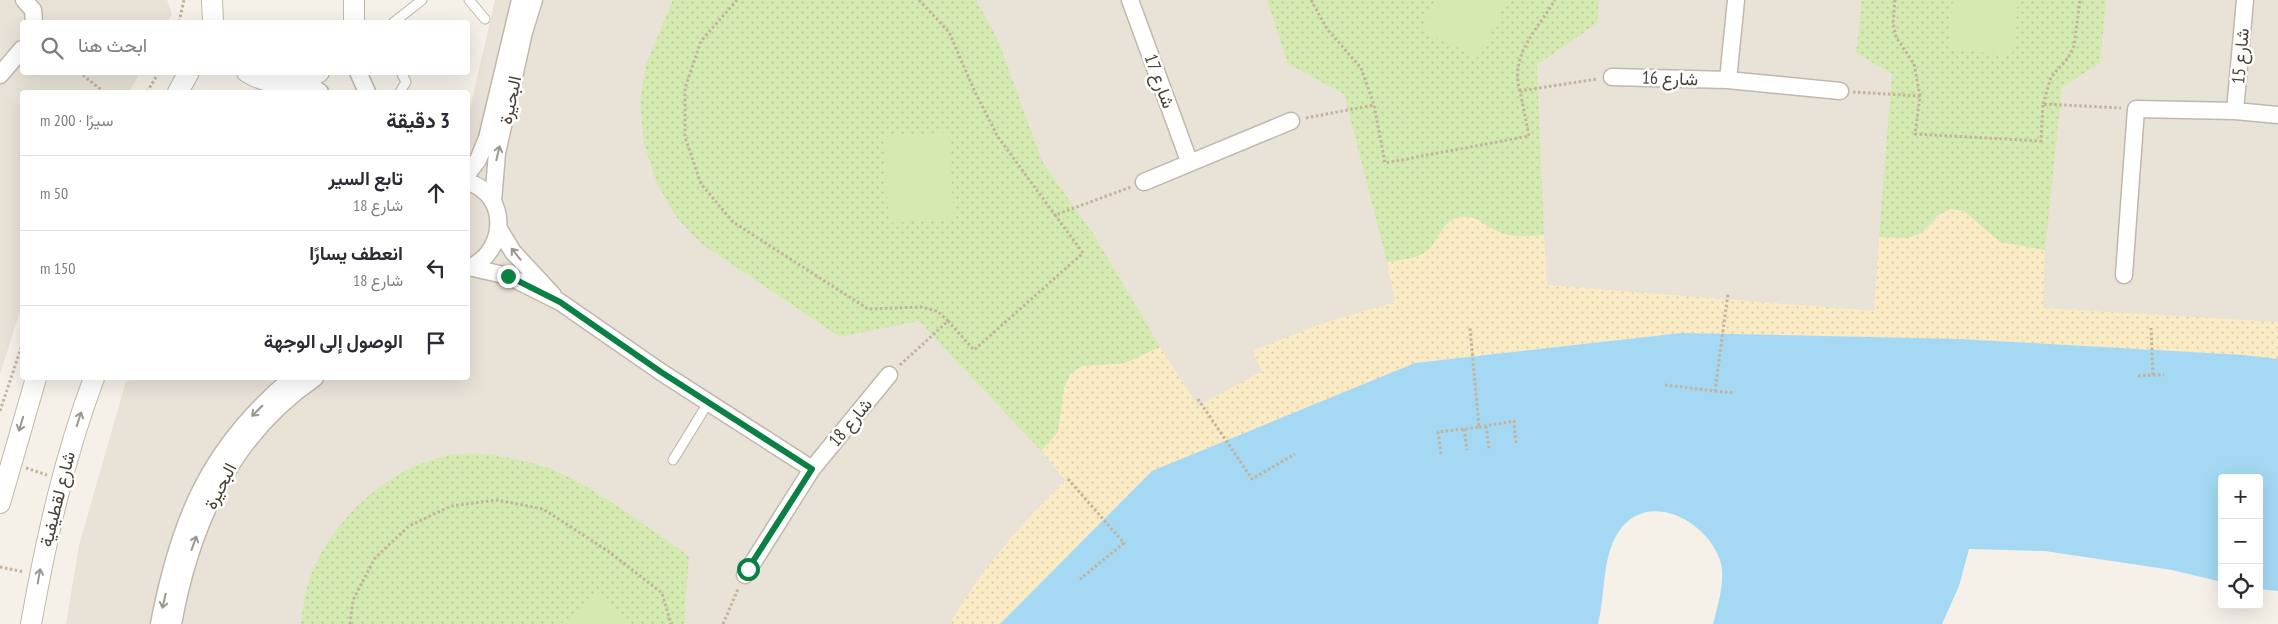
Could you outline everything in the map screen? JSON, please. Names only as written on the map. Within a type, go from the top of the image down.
[{"type":"street","points":[[24,0],[33,10],[34,20]]},
{"type":"street","points":[[212,0],[213,20]]},
{"type":"street","points":[[354,0],[354,20]]},
{"type":"street","name":"البحيرة","points":[[499,230],[499,220],[493,201],[494,170],[520,0]]},
{"type":"street","name":"البحيرة","points":[[470,170],[478,160],[487,138],[514,48],[534,0]]},
{"type":"street","name":"شارع 17","points":[[1130,0],[1190,161]]},
{"type":"street","points":[[1728,80],[1736,0]]},
{"type":"street","name":"شارع 15","points":[[2235,111],[2245,0]]},
{"type":"street","points":[[0,75],[20,51]]},
{"type":"street","points":[[179,90],[188,75]]},
{"type":"street","points":[[253,75],[264,80],[277,82],[301,80],[312,75]]},
{"type":"street","points":[[359,75],[366,90]]},
{"type":"street","name":"شارع 16","points":[[1612,77],[1728,80],[1840,91]]},
{"type":"street","points":[[301,80],[317,90]]},
{"type":"street","points":[[259,90],[277,82]]},
{"type":"street","points":[[2124,275],[2136,109],[2235,111],[2278,115]]},
{"type":"street","points":[[1144,182],[1190,161],[1291,121]]},
{"type":"street","points":[[470,183],[484,191],[493,201]]},
{"type":"street","points":[[470,267],[478,263],[489,252],[499,230]]},
{"type":"street","points":[[499,230],[513,252],[560,302]]},
{"type":"street","points":[[470,268],[508,276],[560,302],[708,403],[812,469]]},
{"type":"street","name":"شارع 18","points":[[745,575],[812,469],[889,375]]},
{"type":"street","points":[[0,503],[35,380]]},
{"type":"street","name":"شارع لقطيفية","points":[[31,624],[40,575],[62,480],[80,415],[93,380]]},
{"type":"street","name":"البحيرة","points":[[159,624],[176,578],[229,466],[287,388],[309,380]]},
{"type":"street","name":"البحيرة","points":[[173,624],[176,578]]},
{"type":"lane","points":[[397,20],[422,0]]},
{"type":"lane","points":[[469,0],[485,19]]},
{"type":"lane","points":[[401,90],[406,82],[402,75]]},
{"type":"lane","points":[[673,460],[708,403]]},
{"type":"path","points":[[179,20],[184,0]]},
{"type":"path","points":[[737,0],[701,42],[684,88],[685,137],[702,184],[733,222],[868,308],[921,307],[937,311],[974,350],[1083,253],[994,130],[949,32],[919,0]]},
{"type":"path","points":[[1311,0],[1327,29],[1361,68],[1374,105],[1384,164],[1529,136],[1516,78],[1517,63],[1534,30],[1555,0]]},
{"type":"path","points":[[1895,0],[1893,23],[1896,37],[1914,64],[1920,96],[1915,134],[2041,141],[2043,104],[2051,77],[2065,62],[2074,46],[2080,0]]},
{"type":"path","points":[[83,75],[102,90]]},
{"type":"path","points":[[148,90],[157,75]]},
{"type":"path","points":[[1520,91],[1612,77]]},
{"type":"path","points":[[1840,91],[1920,96]]},
{"type":"path","points":[[2043,104],[2136,109]]},
{"type":"path","points":[[1291,121],[1374,105]]},
{"type":"path","points":[[1055,215],[1144,182]]},
{"type":"path","points":[[1715,391],[1728,293]]},
{"type":"path","points":[[889,375],[948,321]]},
{"type":"path","points":[[1470,328],[1479,427]]},
{"type":"path","points":[[2151,328],[2153,375]]},
{"type":"path","points":[[0,411],[20,350]]},
{"type":"path","points":[[2138,376],[2164,376]]},
{"type":"path","points":[[1665,385],[1735,393]]},
{"type":"path","points":[[1198,399],[1252,479],[1295,454]]},
{"type":"path","points":[[1441,454],[1438,432],[1514,421],[1516,444]]},
{"type":"path","points":[[1486,426],[1488,449]]},
{"type":"path","points":[[1464,429],[1467,450]]},
{"type":"path","points":[[10,463],[62,480]]},
{"type":"path","points":[[1068,479],[1124,543],[1080,579]]},
{"type":"path","points":[[350,624],[354,600],[375,558],[409,526],[451,506],[497,500],[543,509],[608,551],[662,593],[671,624]]},
{"type":"path","points":[[0,567],[40,575]]},
{"type":"path","points":[[723,624],[745,575]]},
{"type":"shaded area","points":[[0,0],[167,0],[172,14],[168,20],[20,20],[20,75],[139,75],[130,90],[20,90],[20,311],[0,374]]},
{"type":"shaded area","points":[[495,0],[2278,0],[2278,359],[2243,355],[1959,339],[1682,333],[1415,363],[1152,471],[1000,624],[66,624],[79,545],[126,381],[470,380],[470,108]]},
{"type":"sand","points":[[1951,209],[1964,211],[2000,242],[2045,250],[2043,308],[2278,322],[2278,359],[2243,355],[1959,339],[1682,333],[1415,363],[1152,471],[1000,624],[950,624],[975,584],[1003,548],[1065,480],[1041,451],[1058,432],[1064,388],[1070,374],[1082,366],[1125,363],[1160,347],[1198,406],[1262,371],[1252,351],[1320,324],[1395,302],[1387,262],[1423,254],[1433,245],[1443,227],[1454,219],[1471,216],[1514,236],[1544,235],[1547,285],[1874,311],[1879,237],[1913,237],[1923,232],[1942,214]]},
{"type":"green space","points":[[673,0],[976,0],[997,38],[1043,163],[1094,235],[1160,347],[1125,363],[1082,366],[1070,374],[1064,388],[1058,432],[1041,451],[919,321],[840,337],[702,244],[677,218],[657,184],[644,144],[640,103],[646,64]]},
{"type":"green space","points":[[1267,0],[1599,0],[1597,23],[1537,65],[1544,235],[1507,235],[1496,231],[1479,220],[1467,216],[1461,217],[1449,222],[1424,253],[1411,258],[1387,262],[1344,94],[1288,64]]},
{"type":"green space","points":[[1435,0],[1507,0],[1479,58],[1421,30]]},
{"type":"green space","points":[[1862,0],[2106,0],[2100,63],[2062,87],[2045,250],[2000,242],[1964,211],[1951,209],[1938,215],[1922,232],[1907,238],[1879,237],[1892,74],[1856,53]]},
{"type":"green space","points":[[1953,0],[2018,0],[2012,55],[1948,49]]},
{"type":"green space","points":[[948,132],[954,218],[889,223],[883,137]]},
{"type":"green space","points":[[487,454],[537,464],[589,488],[689,556],[684,624],[301,624],[306,592],[317,561],[328,542],[356,508],[391,479],[411,468],[431,460],[452,455]]},
{"type":"green space","points":[[601,592],[627,624],[561,624]]},
{"type":"water","points":[[1682,333],[1959,339],[2243,355],[2278,359],[2278,591],[2263,589],[2263,474],[2218,474],[2218,581],[2172,570],[2045,551],[1969,549],[1959,586],[1942,624],[1713,624],[1721,592],[1722,567],[1720,560],[1712,545],[1701,531],[1687,521],[1672,514],[1656,511],[1640,514],[1626,523],[1615,538],[1608,558],[1598,624],[1000,624],[1152,471],[1415,363]]},
{"type":"route","points":[[508,276],[560,302],[661,372],[812,469],[748,569]]}]
